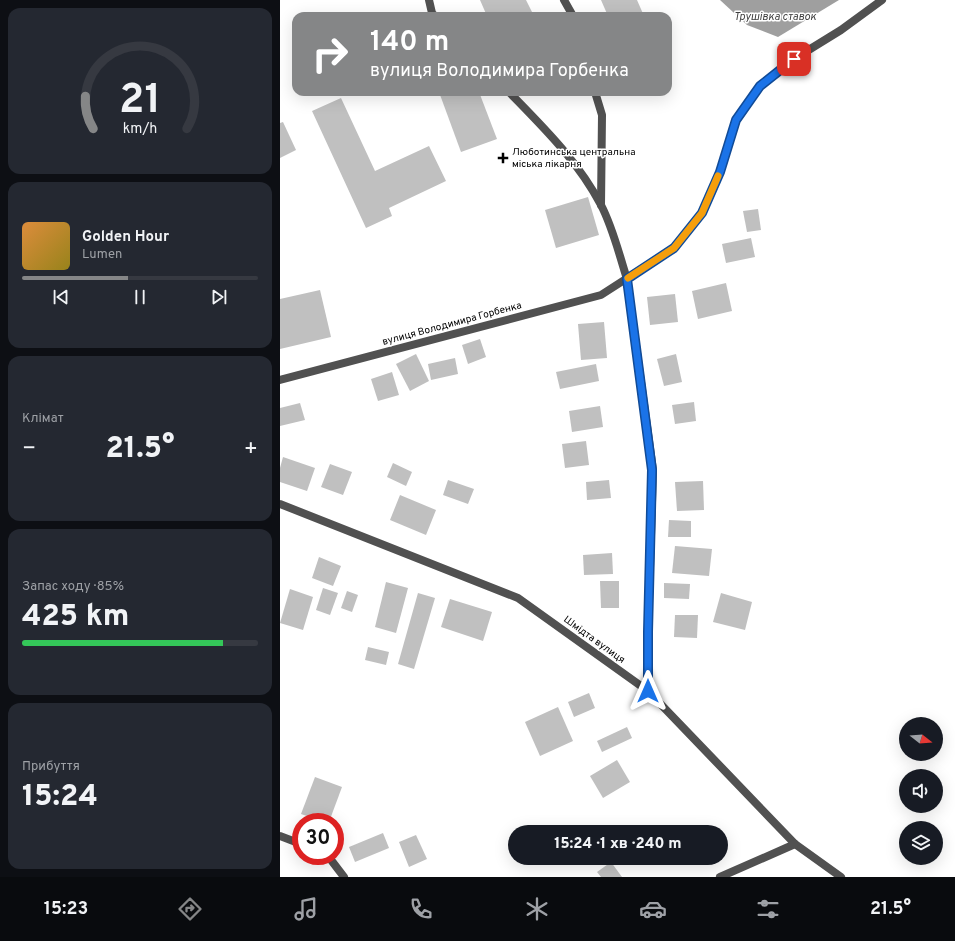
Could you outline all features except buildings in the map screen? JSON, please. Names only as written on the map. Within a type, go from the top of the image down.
[{"type":"street","points":[[429,0],[432,12]]},
{"type":"street","points":[[564,0],[571,12]]},
{"type":"street","name":"вулиця Володимира Горбенка","points":[[280,380],[601,295],[627,279],[674,248],[702,213],[720,172],[736,120],[760,86],[794,59],[841,30],[882,0]]},
{"type":"street","points":[[513,96],[555,140],[581,172],[601,205],[615,239],[627,279],[652,470],[648,691]]},
{"type":"street","points":[[597,96],[602,115],[601,205]]},
{"type":"street","name":"Шмідта вулиця","points":[[280,504],[518,598],[648,691],[795,844],[841,877]]},
{"type":"street","points":[[280,836],[292,841]]},
{"type":"street","points":[[720,877],[795,844]]},
{"type":"street","points":[[335,865],[344,877]]},
{"type":"water","name":"Трушівка ставок","points":[[720,0],[839,0],[778,37],[747,25]]},
{"type":"slow traffic","points":[[628,278],[674,248],[702,213],[718,176]]},
{"type":"place","name":"Люботинська центральна міська лікарня","points":[[503,158]]},
{"type":"route","points":[[648,691],[652,470],[627,279],[674,248],[702,213],[720,172],[736,120],[760,86],[794,59]]}]
